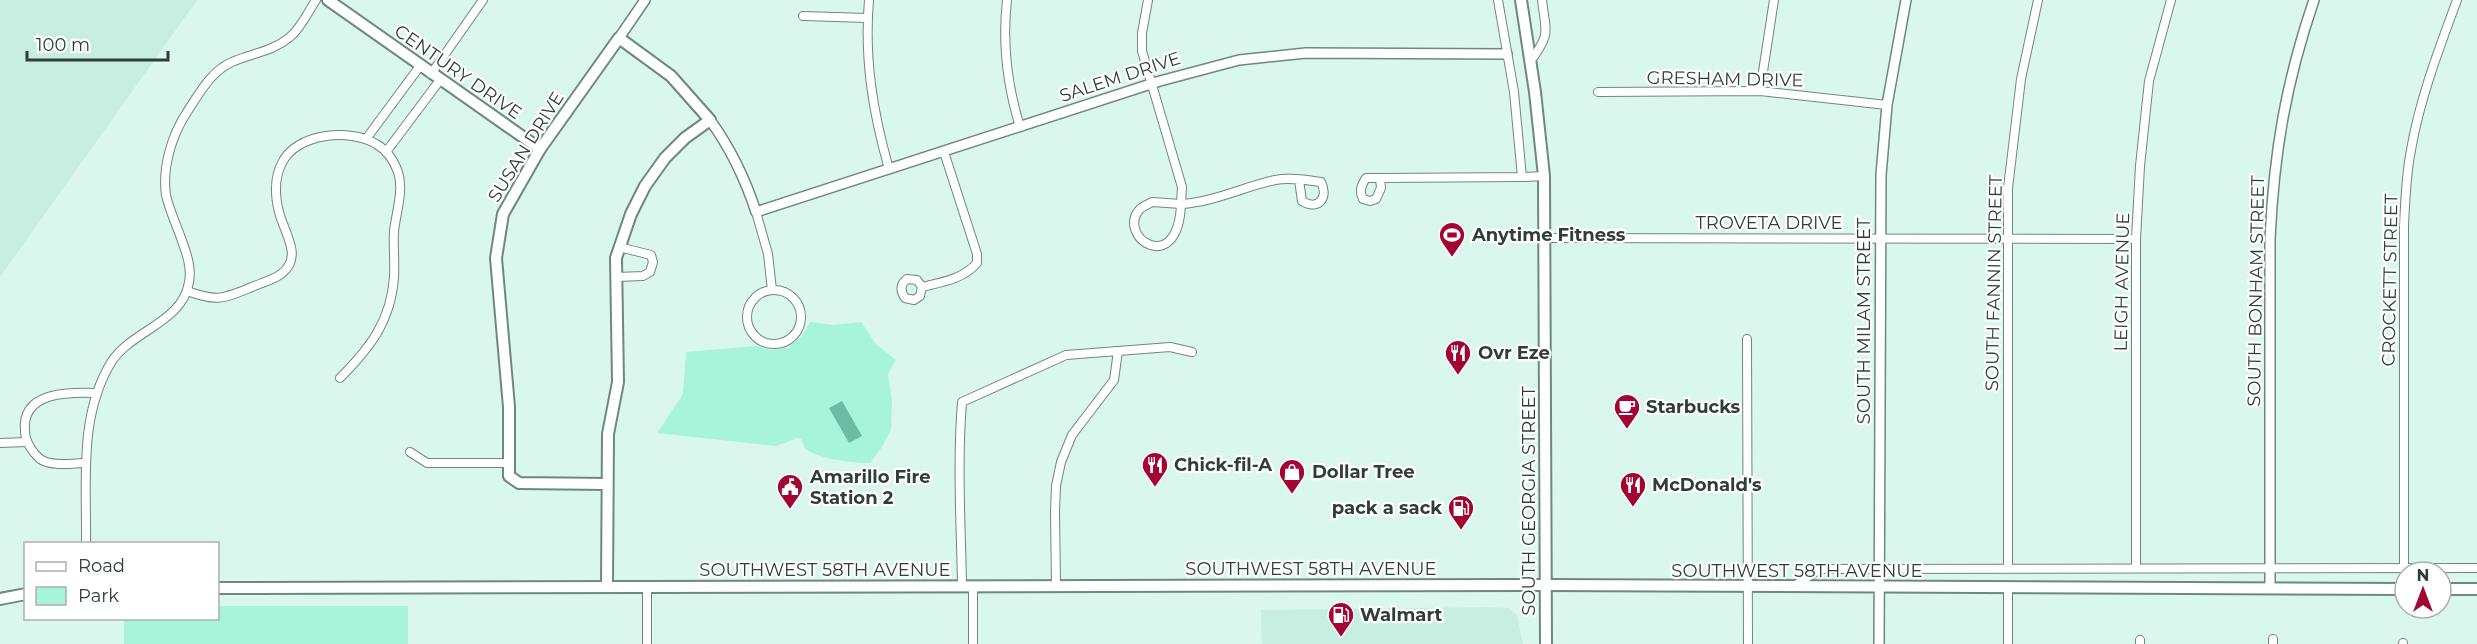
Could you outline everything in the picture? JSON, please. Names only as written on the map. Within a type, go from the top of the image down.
[{"type":"main road","name":"CENTURY DRIVE","points":[[328,0],[540,149]]},
{"type":"main road","name":"SOUTH GEORGIA STREET","points":[[1521,0],[1544,176],[1546,644]]},
{"type":"main road","points":[[607,587],[608,434],[618,382],[616,258],[631,214],[645,186],[665,158],[685,138],[711,120],[672,76],[619,38]]},
{"type":"main road","name":"SUSAN DRIVE","points":[[606,484],[519,483],[509,476],[509,407],[496,258],[503,214],[540,149],[619,38]]},
{"type":"main road","name":"SOUTHWEST 58TH AVENUE","points":[[219,588],[1545,585],[1748,588],[2393,589]]},
{"type":"main road","points":[[2453,589],[2477,589]]},
{"type":"main road","points":[[0,599],[24,594]]},
{"type":"street","points":[[86,542],[86,464],[92,406],[97,393],[113,360],[127,344],[169,316],[180,304],[187,291],[190,269],[166,194],[168,158],[174,136],[185,115],[208,81],[217,72],[232,62],[277,47],[292,36],[316,0]]},
{"type":"street","points":[[386,152],[483,0]]},
{"type":"street","name":"SUSAN DRIVE","points":[[619,38],[645,0]]},
{"type":"street","points":[[869,0],[867,18],[870,90],[889,169]]},
{"type":"street","points":[[1007,0],[1004,52],[1008,80],[1020,127]]},
{"type":"street","points":[[1148,0],[1142,33],[1142,51],[1182,187],[1181,204],[1180,221],[1173,239],[1166,244],[1154,246],[1145,243],[1136,234],[1135,221],[1140,209],[1152,202],[1181,204],[1201,203],[1276,180],[1299,180]]},
{"type":"street","points":[[1498,0],[1519,128],[1522,177]]},
{"type":"street","points":[[1530,62],[1545,41],[1547,32],[1542,0]]},
{"type":"street","points":[[1760,91],[1774,0]]},
{"type":"street","name":"SOUTH MILAM STREET","points":[[1879,644],[1881,175],[1887,105],[1906,0]]},
{"type":"street","name":"SOUTH FANNIN STREET","points":[[2008,568],[2007,239],[2013,132],[2020,79],[2038,0]]},
{"type":"street","name":"LEIGH AVENUE","points":[[2136,568],[2136,239],[2142,123],[2158,40],[2171,0]]},
{"type":"street","name":"SOUTH BONHAM STREET","points":[[2270,588],[2270,239],[2273,186],[2278,135],[2288,88],[2314,0]]},
{"type":"street","name":"CROCKETT STREET","points":[[2404,560],[2406,186],[2411,149],[2421,106],[2433,64],[2457,0]]},
{"type":"street","points":[[803,16],[867,18]]},
{"type":"street","name":"SALEM DRIVE","points":[[756,212],[1219,64],[1305,53],[1507,54]]},
{"type":"street","points":[[366,139],[420,66]]},
{"type":"street","name":"GRESHAM DRIVE","points":[[1598,92],[1760,91],[1887,105]]},
{"type":"street","points":[[711,120],[726,141],[745,179],[768,254],[772,290]]},
{"type":"street","points":[[187,291],[210,299],[223,298],[280,275],[290,266],[293,255],[276,195],[276,181],[282,162],[293,149],[325,136],[366,139],[386,152],[394,163],[399,177],[392,298],[376,338],[340,378]]},
{"type":"street","points":[[922,286],[969,272],[977,263],[977,254],[944,152]]},
{"type":"street","points":[[1380,178],[1544,176]]},
{"type":"street","name":"TROVETA DRIVE","points":[[1546,238],[2136,239]]},
{"type":"street","points":[[616,277],[643,276],[650,272],[653,262],[651,255],[646,252],[619,247]]},
{"type":"street","points":[[772,290],[783,291],[793,297],[800,306],[802,318],[791,338],[781,343],[770,344],[759,339],[751,331],[747,320],[748,308],[753,299],[772,290]]},
{"type":"street","points":[[1747,339],[1748,644]]},
{"type":"street","points":[[973,644],[958,510],[958,448],[962,402],[1066,355],[1170,347],[1192,352]]},
{"type":"street","points":[[1056,586],[1055,510],[1061,462],[1072,435],[1114,380],[1118,351]]},
{"type":"street","points":[[86,464],[54,464],[41,459],[27,442],[24,422],[30,409],[39,400],[48,396],[72,392],[97,393]]},
{"type":"street","points":[[0,443],[27,442]]},
{"type":"street","points":[[410,452],[428,463],[509,463]]},
{"type":"street","points":[[1790,588],[1820,569],[2393,568]]},
{"type":"street","points":[[2453,568],[2477,568]]},
{"type":"street","points":[[647,587],[647,644]]},
{"type":"street","points":[[2008,588],[2008,644]]},
{"type":"shaded area","points":[[0,0],[197,0],[0,277]]},
{"type":"shaded area","points":[[842,401],[862,436],[849,443],[829,408]]},
{"type":"shaded area","points":[[1509,608],[1517,615],[1523,644],[1262,644],[1261,610]]},
{"type":"green space","points":[[810,322],[833,325],[861,322],[876,344],[896,360],[888,374],[892,402],[891,430],[870,463],[817,455],[805,448],[801,439],[798,438],[776,446],[657,433],[683,394],[686,352],[756,346],[771,350],[788,348],[802,336]]},
{"type":"green space","points":[[219,606],[408,606],[408,644],[124,644],[124,620],[219,620]]},
{"type":"place","name":"Anytime Fitness","points":[[1452,258]]},
{"type":"place","name":"Ovr Eze","points":[[1458,376]]},
{"type":"place","name":"Starbucks","points":[[1627,430]]},
{"type":"place","name":"Chick-fil-A","points":[[1155,488]]},
{"type":"place","name":"Dollar Tree","points":[[1292,495]]},
{"type":"place","name":"McDonald's","points":[[1633,508]]},
{"type":"place","name":"Amarillo Fire Station 2","points":[[790,510]]},
{"type":"place","name":"pack a sack","points":[[1461,531]]},
{"type":"place","name":"Walmart","points":[[1341,638]]}]
